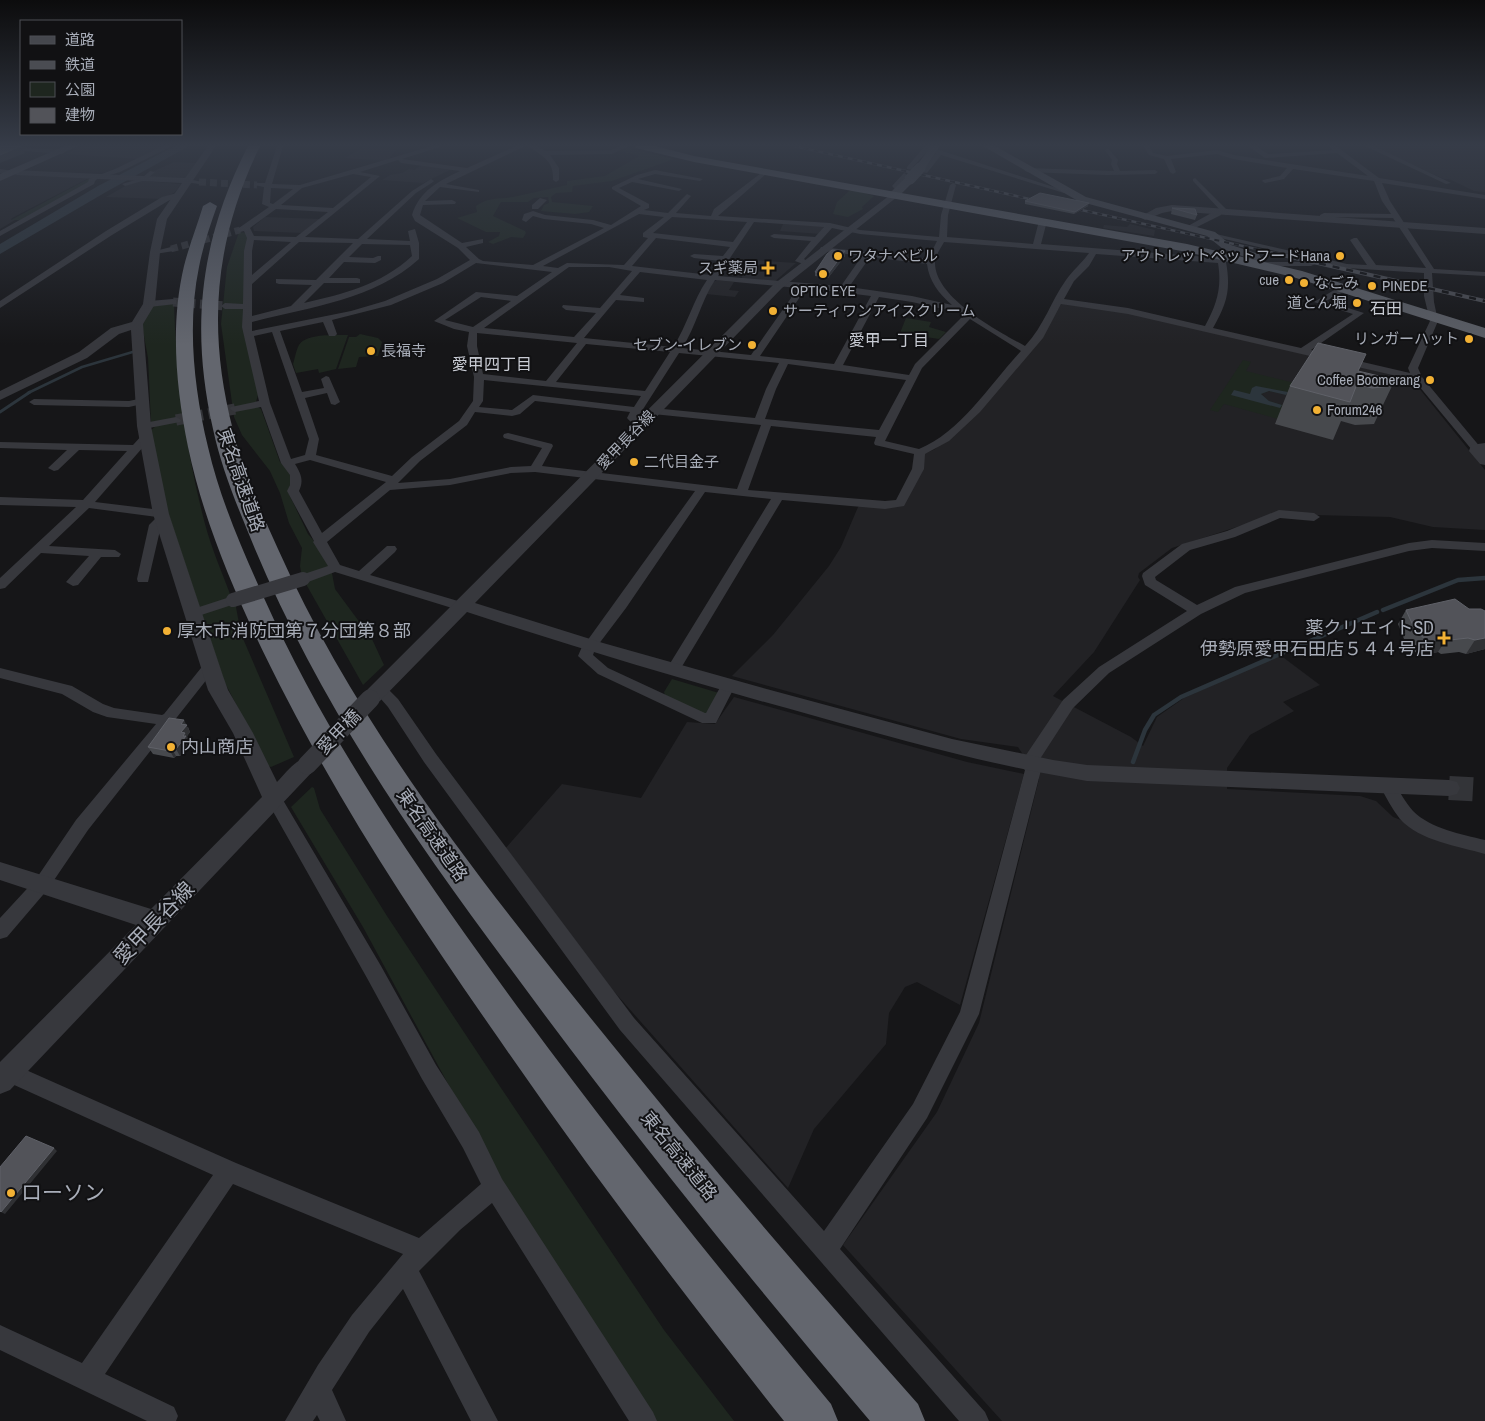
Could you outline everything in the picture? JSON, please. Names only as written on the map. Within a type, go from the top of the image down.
[{"type":"highway","name":"東名高速道路","points":[[209,212],[190,272],[185,309],[184,330],[193,423],[202,462],[220,520],[274,647],[343,776],[424,904],[551,1084],[738,1329],[814,1421]]},
{"type":"highway","name":"東名高速道路","points":[[227,212],[217,244],[208,308],[209,347],[220,418],[230,458],[270,560],[306,634],[343,701],[379,759],[470,891],[596,1055],[779,1280],[901,1421]]},
{"type":"highway","points":[[994,212],[1224,259],[1258,264],[1344,288],[1485,333]]},
{"type":"main road","points":[[1127,212],[1216,236],[1224,246],[1255,257],[1258,264]]},
{"type":"street","points":[[0,234],[40,212]]},
{"type":"street","points":[[0,305],[144,212]]},
{"type":"street","points":[[166,212],[162,219],[155,252],[149,304],[137,324],[136,403],[145,431],[162,517],[218,690],[243,733],[290,829],[374,972],[429,1072],[471,1140],[494,1187],[644,1421]]},
{"type":"street","points":[[266,212],[243,229],[250,233],[251,238],[248,251],[247,320],[265,403],[287,463],[296,475],[296,485],[293,491],[319,542],[323,543],[335,568]]},
{"type":"street","points":[[298,218],[306,212]]},
{"type":"street","points":[[248,283],[331,212]]},
{"type":"street","points":[[294,308],[360,241],[392,212]]},
{"type":"street","points":[[417,212],[418,219],[441,229],[453,237],[476,261],[557,270]]},
{"type":"street","points":[[526,220],[529,212]]},
{"type":"street","points":[[536,212],[544,217],[593,222],[597,225],[610,227]]},
{"type":"street","points":[[535,267],[638,212]]},
{"type":"street","points":[[642,212],[830,225],[849,230],[902,236],[1036,247],[1224,259],[1226,292],[1208,329]]},
{"type":"street","points":[[673,212],[646,235],[735,245]]},
{"type":"street","points":[[713,218],[716,212]]},
{"type":"street","name":"愛甲長谷線","points":[[375,694],[592,475],[644,415],[710,355],[780,284],[871,212]]},
{"type":"street","points":[[946,212],[945,232],[931,262],[931,268],[937,282],[965,313],[1027,351]]},
{"type":"street","points":[[1145,217],[1154,212]]},
{"type":"street","points":[[1214,212],[1324,219],[1399,220],[1485,231]]},
{"type":"street","points":[[1394,212],[1429,270],[1427,286],[1434,321],[1414,368],[1418,378],[1481,447],[1476,451],[1485,462]]},
{"type":"street","points":[[1191,228],[1222,213]]},
{"type":"street","points":[[644,415],[648,394],[687,333],[705,289],[752,220]]},
{"type":"street","points":[[1036,247],[1043,221]]},
{"type":"street","points":[[806,263],[799,261],[800,258],[830,225]]},
{"type":"street","points":[[247,320],[342,296],[395,275],[416,256],[412,231]]},
{"type":"street","points":[[1216,236],[1347,266],[1485,274]]},
{"type":"street","points":[[626,266],[653,237]]},
{"type":"street","points":[[778,237],[817,239]]},
{"type":"street","points":[[251,238],[415,243]]},
{"type":"street","points":[[572,240],[581,241]]},
{"type":"street","points":[[1354,240],[1373,267]]},
{"type":"street","points":[[461,246],[480,241]]},
{"type":"street","points":[[155,252],[171,249]]},
{"type":"street","points":[[311,249],[352,250]]},
{"type":"street","points":[[824,249],[931,262]]},
{"type":"street","points":[[965,313],[918,366],[879,443],[920,452],[933,447],[945,439],[976,410],[1013,364],[1040,336],[1070,280],[1086,264],[1094,251]]},
{"type":"street","points":[[843,289],[868,254]]},
{"type":"street","points":[[694,256],[726,259]]},
{"type":"street","points":[[342,260],[375,260]]},
{"type":"street","points":[[250,334],[352,313],[388,303],[440,281],[470,262],[476,261]]},
{"type":"street","points":[[1258,264],[1316,264]]},
{"type":"street","points":[[319,542],[390,484],[416,459],[459,427],[478,401],[479,376],[472,346],[472,334],[566,265],[626,266],[713,278],[843,289],[965,313]]},
{"type":"street","points":[[549,384],[599,315],[638,268]]},
{"type":"street","points":[[279,281],[358,281]]},
{"type":"street","points":[[753,359],[803,286]]},
{"type":"street","points":[[1302,352],[1360,313],[1318,302],[1344,288]]},
{"type":"street","points":[[519,299],[479,294],[438,321],[475,330],[785,361],[912,378]]},
{"type":"street","points":[[836,369],[876,294]]},
{"type":"street","points":[[614,297],[641,300]]},
{"type":"street","points":[[1058,301],[1128,311],[1418,378]]},
{"type":"street","points":[[149,304],[172,302]]},
{"type":"street","points":[[225,306],[247,306]]},
{"type":"street","points":[[569,312],[599,315]]},
{"type":"street","points":[[326,317],[332,334]]},
{"type":"street","points":[[0,396],[84,355],[115,331],[137,324]]},
{"type":"street","points":[[275,329],[314,438],[310,457]]},
{"type":"street","points":[[741,493],[771,389],[785,361]]},
{"type":"street","points":[[479,376],[648,394]]},
{"type":"street","points":[[326,379],[335,402]]},
{"type":"street","points":[[299,396],[329,390]]},
{"type":"street","points":[[472,409],[512,413],[516,412],[533,398],[644,415],[763,421],[882,434]]},
{"type":"street","points":[[34,402],[136,403]]},
{"type":"street","points":[[65,416],[79,403]]},
{"type":"street","points":[[120,414],[136,403]]},
{"type":"street","points":[[235,409],[265,403]]},
{"type":"street","points":[[0,585],[86,504],[136,448],[145,431],[176,420]]},
{"type":"street","points":[[514,436],[545,442],[548,446],[535,469]]},
{"type":"street","points":[[0,445],[136,448]]},
{"type":"street","points":[[54,464],[76,447]]},
{"type":"street","points":[[287,463],[310,457],[390,484],[450,482],[511,470],[535,469],[778,497],[885,505],[900,503],[918,469],[920,452]]},
{"type":"street","points":[[702,488],[621,605],[590,645],[585,656],[603,671],[702,718],[711,719],[728,686]]},
{"type":"street","points":[[673,670],[778,497]]},
{"type":"street","points":[[0,501],[86,504],[162,517]]},
{"type":"street","points":[[1196,611],[1150,582],[1148,576],[1186,547],[1231,534],[1279,514],[1314,517]]},
{"type":"street","points":[[142,575],[155,525],[162,517]]},
{"type":"street","points":[[826,1249],[920,1111],[969,1014],[1031,765],[1068,704],[1104,670],[1196,611],[1240,590],[1409,547],[1432,544],[1485,548]]},
{"type":"street","points":[[39,549],[115,554]]},
{"type":"street","points":[[360,576],[391,549]]},
{"type":"street","points":[[73,578],[98,553]]},
{"type":"street","points":[[192,614],[335,568],[457,605],[464,605],[728,686],[969,752],[1031,765],[1087,773],[1449,788]]},
{"type":"street","points":[[0,932],[42,884],[82,825],[169,720],[210,666]]},
{"type":"street","points":[[0,673],[67,690],[98,708],[112,713],[169,720]]},
{"type":"street","points":[[375,694],[393,704],[435,766],[627,1024],[976,1421]]},
{"type":"street","name":"愛甲橋","points":[[307,765],[375,694]]},
{"type":"street","name":"愛甲長谷線","points":[[4,1076],[307,765]]},
{"type":"street","points":[[1388,786],[1411,819],[1426,828],[1485,848]]},
{"type":"street","points":[[0,871],[156,921]]},
{"type":"street","points":[[4,1076],[423,1251]]},
{"type":"street","points":[[87,1378],[229,1171]]},
{"type":"street","points":[[298,1421],[346,1345],[405,1269],[465,1210],[494,1187]]},
{"type":"street","points":[[405,1269],[486,1421]]},
{"type":"street","points":[[0,1337],[166,1416]]},
{"type":"street","points":[[318,1388],[334,1421]]},
{"type":"shaded area","points":[[0,212],[23,212],[12,218],[11,220],[15,220],[0,229]]},
{"type":"shaded area","points":[[265,217],[320,219],[303,233],[254,231],[253,227]]},
{"type":"shaded area","points":[[783,224],[824,226],[821,234],[780,231]]},
{"type":"shaded area","points":[[1130,224],[1155,230],[1154,236],[1103,228],[1104,225],[1127,227]]},
{"type":"shaded area","name":"スギ薬局","points":[[752,260],[796,263],[773,283],[741,280],[743,272]]},
{"type":"shaded area","name":"スギ薬局","points":[[717,280],[734,282],[729,290],[739,291],[735,297],[706,294],[713,282]]},
{"type":"shaded area","points":[[1062,303],[1115,310],[1407,378],[1414,382],[1485,470],[1485,530],[1433,527],[1390,517],[1277,514],[1172,548],[1139,573],[1138,577],[1140,580],[1094,652],[1053,696],[1131,737],[1143,746],[1157,717],[1184,698],[1280,655],[1320,685],[1283,702],[1294,711],[1250,735],[1227,768],[1227,789],[1360,796],[1376,801],[1393,817],[1485,852],[1485,1421],[1002,1421],[843,1245],[937,1112],[979,1023],[1039,779],[1018,747],[961,739],[732,676],[773,635],[829,566],[841,547],[858,507],[860,505],[901,504],[922,455],[935,449],[980,409]]},
{"type":"shaded area","points":[[1256,386],[1288,392],[1286,395],[1269,391],[1261,394],[1269,401],[1282,405],[1280,408],[1231,395],[1234,390],[1250,394],[1252,388]]},
{"type":"shaded area","points":[[734,697],[967,762],[1024,774],[960,1005],[917,982],[905,987],[889,1013],[886,1044],[814,1129],[788,1188],[602,978],[504,850],[562,784],[641,798],[687,722],[715,724]]},
{"type":"green space","points":[[25,212],[36,212],[21,220],[11,220]]},
{"type":"green space","points":[[476,212],[495,212],[493,216],[526,233],[523,238],[511,237],[493,244],[488,242],[499,236],[500,232],[486,232],[457,218]]},
{"type":"green space","points":[[556,212],[587,212],[575,214]]},
{"type":"green space","points":[[834,212],[857,212],[848,217],[833,214]]},
{"type":"green space","points":[[239,232],[248,233],[244,272],[249,333],[259,392],[255,405],[261,409],[280,462],[293,475],[288,492],[308,534],[320,548],[331,568],[335,589],[372,639],[384,665],[363,685],[302,577],[300,566],[302,548],[289,523],[280,493],[270,471],[242,435],[234,417],[221,324],[227,267]]},
{"type":"green space","points":[[174,303],[177,359],[183,414],[192,470],[205,524],[232,599],[238,604],[236,607],[241,634],[294,757],[271,767],[268,766],[224,681],[168,513],[150,431],[157,425],[151,423],[148,358],[142,325],[152,306]]},
{"type":"green space","points":[[906,318],[931,322],[929,327],[946,332],[939,339],[900,333]]},
{"type":"green space","points":[[360,334],[378,338],[382,342],[378,356],[359,357],[356,367],[338,369],[349,337],[356,337]]},
{"type":"green space","points":[[348,335],[336,369],[319,373],[318,369],[296,373],[293,364],[299,345],[308,338]]},
{"type":"green space","points":[[1243,360],[1251,362],[1246,371],[1299,384],[1292,396],[1269,391],[1261,394],[1269,401],[1286,406],[1278,419],[1224,404],[1218,412],[1210,410]]},
{"type":"green space","points":[[672,679],[719,693],[709,712],[703,714],[666,698],[664,692]]},
{"type":"green space","points":[[312,787],[314,788],[320,809],[387,916],[501,1088],[664,1330],[734,1421],[655,1421],[505,1189],[363,927],[291,807]]},
{"type":"building","points":[[832,250],[845,251],[828,274],[815,272],[827,254]]},
{"type":"building","points":[[1318,343],[1366,354],[1358,371],[1379,376],[1392,386],[1372,388],[1357,384],[1350,402],[1290,386]]},
{"type":"building","points":[[1455,599],[1469,609],[1485,611],[1485,638],[1450,640],[1447,638],[1428,642],[1415,630],[1406,610]]},
{"type":"building","points":[[169,718],[184,720],[181,724],[187,725],[181,732],[185,733],[183,736],[186,736],[176,749],[170,751],[148,747]]},
{"type":"building","name":"ローソン","points":[[26,1136],[54,1148],[1,1212],[0,1167]]},
{"type":"waterway","points":[[0,250],[63,212]]},
{"type":"waterway","points":[[30,392],[82,367],[136,351]]},
{"type":"waterway","points":[[0,412],[30,392]]},
{"type":"waterway","points":[[1383,610],[1458,580],[1485,578]]},
{"type":"waterway","points":[[1133,762],[1145,730],[1154,715],[1181,697],[1377,612]]},
{"type":"tunnel","points":[[171,249],[240,230]]},
{"type":"tunnel","points":[[173,302],[225,306]]},
{"type":"tunnel","points":[[176,420],[235,409]]},
{"type":"tunnel","points":[[1449,788],[1485,790]]},
{"type":"railway","points":[[1092,212],[1283,255]]},
{"type":"railway","points":[[1278,254],[1485,301]]},
{"type":"place","name":"ワタナベビル","points":[[838,256]]},
{"type":"place","name":"アウトレットペットフードHana","points":[[1340,256]]},
{"type":"place","name":"スギ薬局","points":[[768,268]]},
{"type":"place","name":"OPTIC EYE","points":[[823,274]]},
{"type":"place","name":"cue","points":[[1289,280]]},
{"type":"place","name":"なごみ","points":[[1304,283]]},
{"type":"place","name":"PINEDE","points":[[1372,286]]},
{"type":"place","name":"道とん堀","points":[[1357,303]]},
{"type":"place","name":"サーティワンアイスクリーム","points":[[773,311]]},
{"type":"place","name":"リンガーハット","points":[[1469,339]]},
{"type":"place","name":"セブン-イレブン","points":[[752,345]]},
{"type":"place","name":"長福寺","points":[[371,351]]},
{"type":"place","name":"Coffee Boomerang","points":[[1430,380]]},
{"type":"place","name":"Forum246","points":[[1317,410]]},
{"type":"place","name":"二代目金子","points":[[634,462]]},
{"type":"place","name":"厚木市消防団第７分団第８部","points":[[167,631]]},
{"type":"place","name":"薬クリエイトSD 伊勢原愛甲石田店５４４号店","points":[[1444,638]]},
{"type":"place","name":"内山商店","points":[[171,747]]},
{"type":"place","name":"ローソン","points":[[11,1193]]},
{"type":"district","name":"石田","points":[[1386,308]]},
{"type":"district","name":"愛甲一丁目","points":[[889,340]]},
{"type":"district","name":"愛甲四丁目","points":[[492,364]]}]
